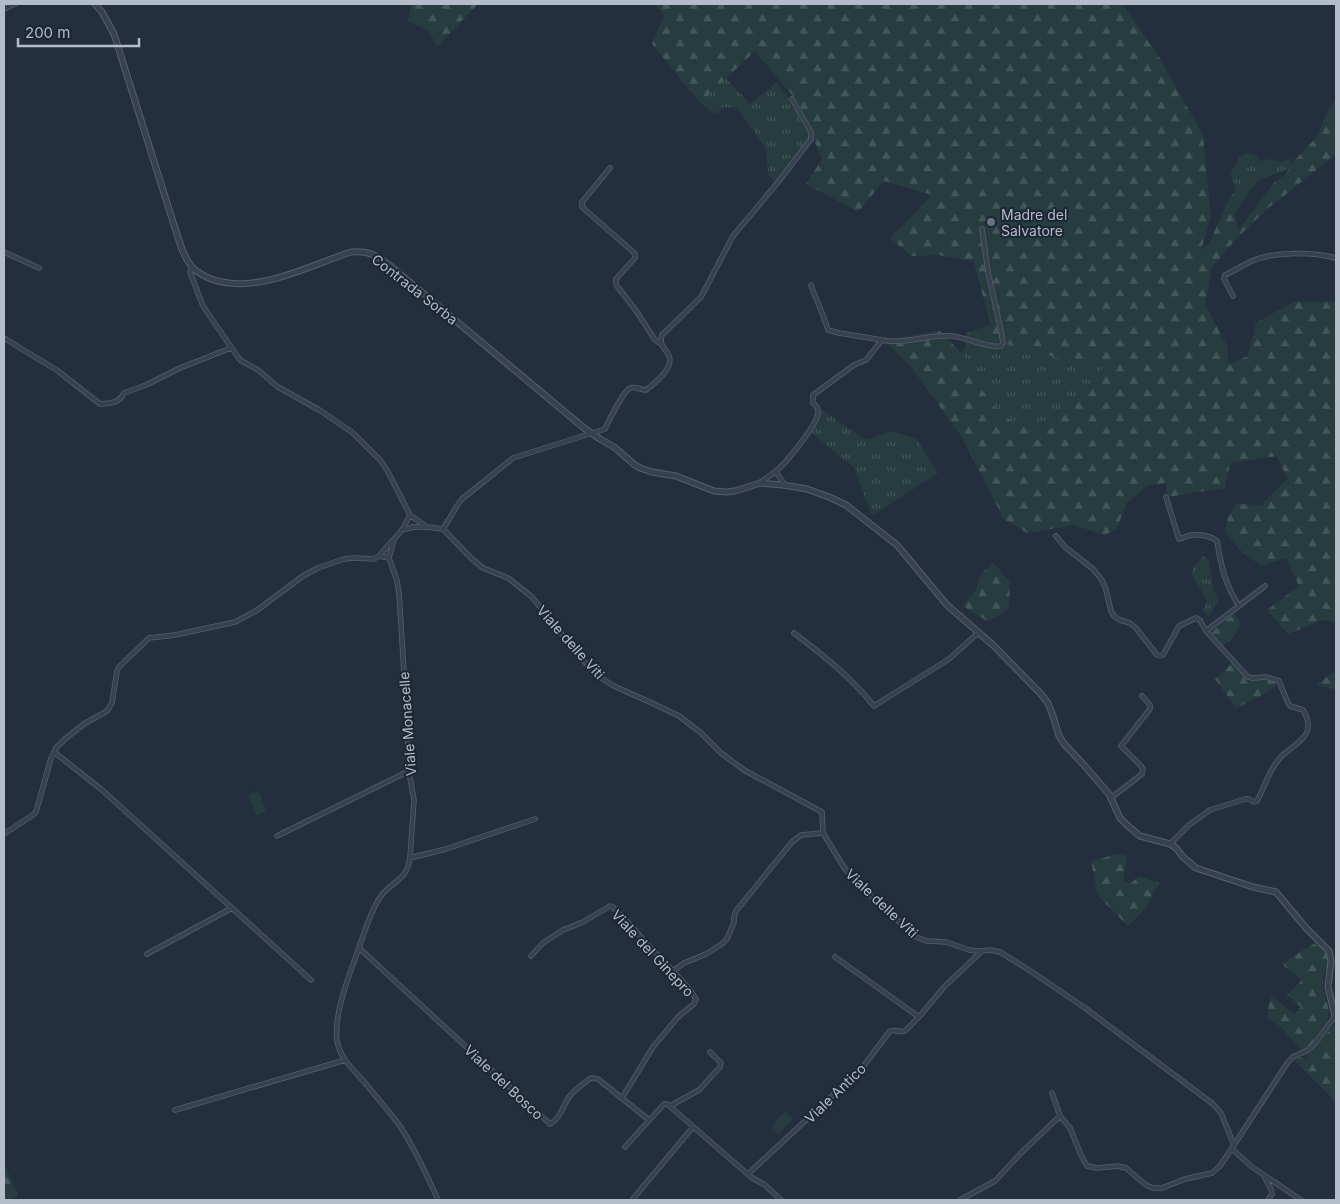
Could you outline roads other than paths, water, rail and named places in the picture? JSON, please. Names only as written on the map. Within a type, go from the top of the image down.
[{"type":"street","points":[[4,9],[15,4]]},
{"type":"street","points":[[95,4],[102,12],[114,34],[174,225],[184,254],[192,268],[190,272],[202,306],[240,360],[258,370],[278,387],[321,411],[353,433],[380,460],[387,470],[410,515],[426,527]]},
{"type":"street","points":[[661,344],[662,335],[701,297],[733,236],[779,181],[811,138],[811,132],[792,100]]},
{"type":"street","points":[[402,530],[426,527],[443,529],[462,500],[513,458],[605,429],[629,388],[646,390],[657,381],[670,363],[670,357],[661,344],[655,340],[616,283],[616,280],[635,258],[635,254],[582,207],[582,202],[610,168]]},
{"type":"street","points":[[811,285],[826,320],[828,330],[898,342],[925,337],[951,336],[993,347],[1001,346],[1003,343],[988,272],[982,229]]},
{"type":"street","name":"Contrada Sorba","points":[[192,268],[204,276],[222,283],[248,284],[278,278],[350,252],[361,251],[370,253],[388,264],[591,433],[614,446],[640,468],[686,479],[714,491],[735,491],[760,483]]},
{"type":"street","points":[[4,252],[39,268]]},
{"type":"street","points":[[1233,296],[1224,279],[1225,275],[1254,260],[1301,253],[1336,258]]},
{"type":"street","points":[[4,338],[58,370],[100,404],[116,402],[121,399],[124,393],[231,348]]},
{"type":"street","points":[[760,483],[763,479],[776,472],[797,447],[817,418],[818,411],[817,406],[813,403],[813,395],[854,365],[866,360],[882,340]]},
{"type":"street","points":[[776,472],[785,485]]},
{"type":"street","points":[[760,483],[807,489],[846,504],[897,545],[947,605],[993,644],[1040,693],[1048,703],[1059,736],[1111,798],[1120,818],[1128,826],[1140,836],[1170,844],[1196,868],[1253,887],[1276,892],[1328,951],[1331,961],[1328,987],[1336,1017],[1308,1050],[1293,1057],[1288,1062],[1241,1136],[1220,1166],[1212,1173],[1184,1178],[1162,1188],[1154,1188],[1146,1185],[1126,1168],[1118,1166],[1097,1168],[1088,1166],[1081,1155],[1070,1128],[1060,1116],[1052,1093]]},
{"type":"street","points":[[1166,498],[1180,539],[1190,535],[1212,537],[1217,541],[1219,558],[1226,581],[1239,606]]},
{"type":"street","points":[[4,834],[36,812],[54,752],[76,730],[101,715],[110,707],[119,667],[149,638],[176,635],[235,622],[318,568],[344,559],[374,559],[379,556],[402,530],[410,515]]},
{"type":"street","name":"Viale delle Viti","points":[[443,529],[483,568],[508,578],[532,598],[598,676],[614,686],[679,716],[700,732],[720,753],[744,770],[822,812],[823,833],[845,869],[873,898],[916,937],[927,941],[946,942],[969,950],[1000,952],[1029,970],[1084,1008],[1213,1104],[1221,1113],[1233,1147]]},
{"type":"street","points":[[1056,536],[1065,548],[1098,575],[1103,582],[1110,611],[1114,616],[1130,623],[1136,628],[1157,654],[1163,655],[1179,626],[1196,618],[1200,620],[1206,631],[1248,677],[1266,677],[1279,681],[1290,706],[1303,710],[1306,716],[1309,725],[1308,729],[1293,748],[1283,754],[1275,765],[1257,801],[1254,802],[1245,798],[1210,810],[1185,828],[1170,844]]},
{"type":"street","points":[[379,556],[389,558],[394,539]]},
{"type":"street","name":"Viale Monacelle","points":[[345,1060],[339,1049],[336,1027],[342,1000],[359,948],[378,900],[387,889],[406,873],[410,858],[414,800],[409,772],[399,593],[389,558]]},
{"type":"street","points":[[1206,631],[1265,586]]},
{"type":"street","points":[[794,633],[860,688],[874,706],[949,659],[978,633]]},
{"type":"street","points":[[1111,798],[1142,774],[1143,769],[1141,766],[1120,746],[1150,708],[1150,705],[1142,696]]},
{"type":"street","points":[[54,752],[101,789],[311,980]]},
{"type":"street","points":[[277,836],[409,772]]},
{"type":"street","points":[[410,858],[446,849],[535,819]]},
{"type":"street","points":[[673,971],[684,963],[706,954],[727,939],[736,911],[792,842],[801,834],[823,833]]},
{"type":"street","name":"Viale del Ginepro","points":[[531,956],[542,943],[610,906],[634,929],[690,990],[696,1000],[694,1004],[678,1017],[653,1047],[622,1098]]},
{"type":"street","points":[[147,954],[232,908]]},
{"type":"street","name":"Viale del Bosco","points":[[359,948],[550,1124],[555,1122],[570,1097],[578,1088],[591,1078],[598,1079],[649,1120]]},
{"type":"street","name":"Viale Antico","points":[[748,1174],[862,1068],[890,1031],[905,1031],[944,986],[982,951]]},
{"type":"street","points":[[835,957],[918,1017]]},
{"type":"street","points":[[670,1106],[699,1090],[720,1067],[721,1064],[710,1052]]},
{"type":"street","points":[[175,1110],[345,1060],[401,1128],[438,1200]]},
{"type":"street","points":[[625,1147],[664,1104],[667,1104],[781,1200]]},
{"type":"street","points":[[960,1200],[995,1181],[1060,1116]]},
{"type":"street","points":[[632,1200],[693,1126]]},
{"type":"street","points":[[1233,1147],[1252,1167],[1301,1200]]},
{"type":"street","points":[[1264,1176],[1272,1194],[1268,1200]]},
{"type":"place","name":"Madre del Salvatore","points":[[991,222]]}]
